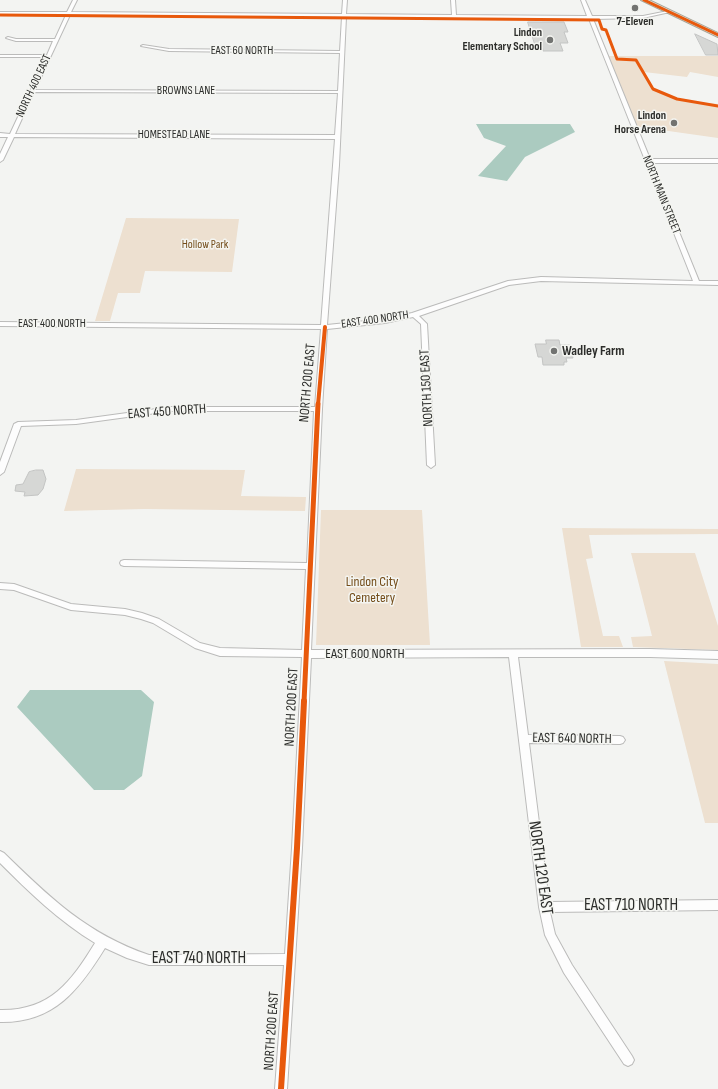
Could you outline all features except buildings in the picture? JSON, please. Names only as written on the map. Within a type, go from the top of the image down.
[{"type":"main road","points":[[644,0],[718,35]]},
{"type":"street","name":"NORTH 400 EAST","points":[[0,160],[75,0]]},
{"type":"street","name":"NORTH 200 EAST","points":[[281,1089],[297,848],[318,409],[338,137],[345,0]]},
{"type":"street","points":[[453,0],[454,16]]},
{"type":"street","name":"NORTH MAIN STREET","points":[[583,0],[697,282]]},
{"type":"street","points":[[0,13],[643,17],[668,12]]},
{"type":"street","points":[[8,38],[16,40],[56,40]]},
{"type":"street","name":"EAST 60 NORTH","points":[[143,46],[169,50],[342,52]]},
{"type":"street","points":[[0,56],[48,56]]},
{"type":"street","name":"BROWNS LANE","points":[[32,91],[340,92]]},
{"type":"street","name":"HOMESTEAD LANE","points":[[0,135],[338,137]]},
{"type":"street","points":[[647,161],[718,161]]},
{"type":"street","name":"EAST 400 NORTH","points":[[0,324],[325,327],[385,321],[414,315],[508,283],[541,279],[718,283]]},
{"type":"street","name":"NORTH 150 EAST","points":[[414,315],[424,324],[431,465]]},
{"type":"street","name":"EAST 450 NORTH","points":[[0,472],[18,424],[76,422],[171,409],[318,409]]},
{"type":"street","points":[[124,563],[311,566]]},
{"type":"street","name":"EAST 600 NORTH","points":[[0,586],[14,587],[71,607],[125,612],[142,616],[156,621],[207,650],[220,652],[307,654],[650,653],[718,655]]},
{"type":"street","name":"NORTH 120 EAST","points":[[513,654],[544,907],[550,935],[568,969],[628,1060]]},
{"type":"street","name":"EAST 640 NORTH","points":[[524,739],[620,740]]},
{"type":"street","name":"EAST 740 NORTH","points":[[0,856],[40,896],[102,942],[128,954],[149,960],[289,959]]},
{"type":"street","name":"EAST 710 NORTH","points":[[544,907],[718,905]]},
{"type":"street","points":[[0,1016],[22,1015],[52,1004],[82,974],[102,942]]},
{"type":"green space","points":[[605,56],[718,56],[718,77],[690,72],[687,77],[644,72],[651,85],[659,92],[684,100],[718,104],[718,138],[633,126]]},
{"type":"green space","name":"Hollow Park","points":[[126,218],[239,219],[232,272],[145,271],[140,293],[118,293],[110,321],[95,321]]},
{"type":"green space","points":[[76,469],[245,470],[241,496],[306,497],[305,511],[144,509],[64,511]]},
{"type":"green space","name":"Lindon City Cemetery","points":[[321,510],[422,510],[430,645],[316,645]]},
{"type":"green space","points":[[562,528],[718,529],[718,534],[589,535],[593,558],[586,559],[603,636],[619,636],[623,647],[581,647]]},
{"type":"green space","points":[[631,553],[695,553],[718,626],[718,650],[633,647],[631,637],[652,636]]},
{"type":"green space","points":[[664,661],[718,664],[718,823],[705,823]]},
{"type":"shaded area","points":[[476,124],[570,124],[575,132],[525,157],[507,181],[478,176],[506,146],[484,138]]},
{"type":"shaded area","points":[[30,690],[141,690],[154,702],[142,776],[124,790],[94,790],[17,707]]},
{"type":"cycle path","points":[[644,0],[718,35]]},
{"type":"cycle path","points":[[0,15],[599,20],[602,29],[606,30],[617,59],[636,60],[653,89],[677,99],[718,106]]},
{"type":"cycle path","points":[[281,1089],[297,848],[318,409],[325,327]]},
{"type":"place","name":"7-Eleven","points":[[635,8]]},
{"type":"place","name":"Lindon Elementary School","points":[[550,40]]},
{"type":"place","name":"Lindon Horse Arena","points":[[674,123]]},
{"type":"place","name":"Wadley Farm","points":[[554,351]]}]
